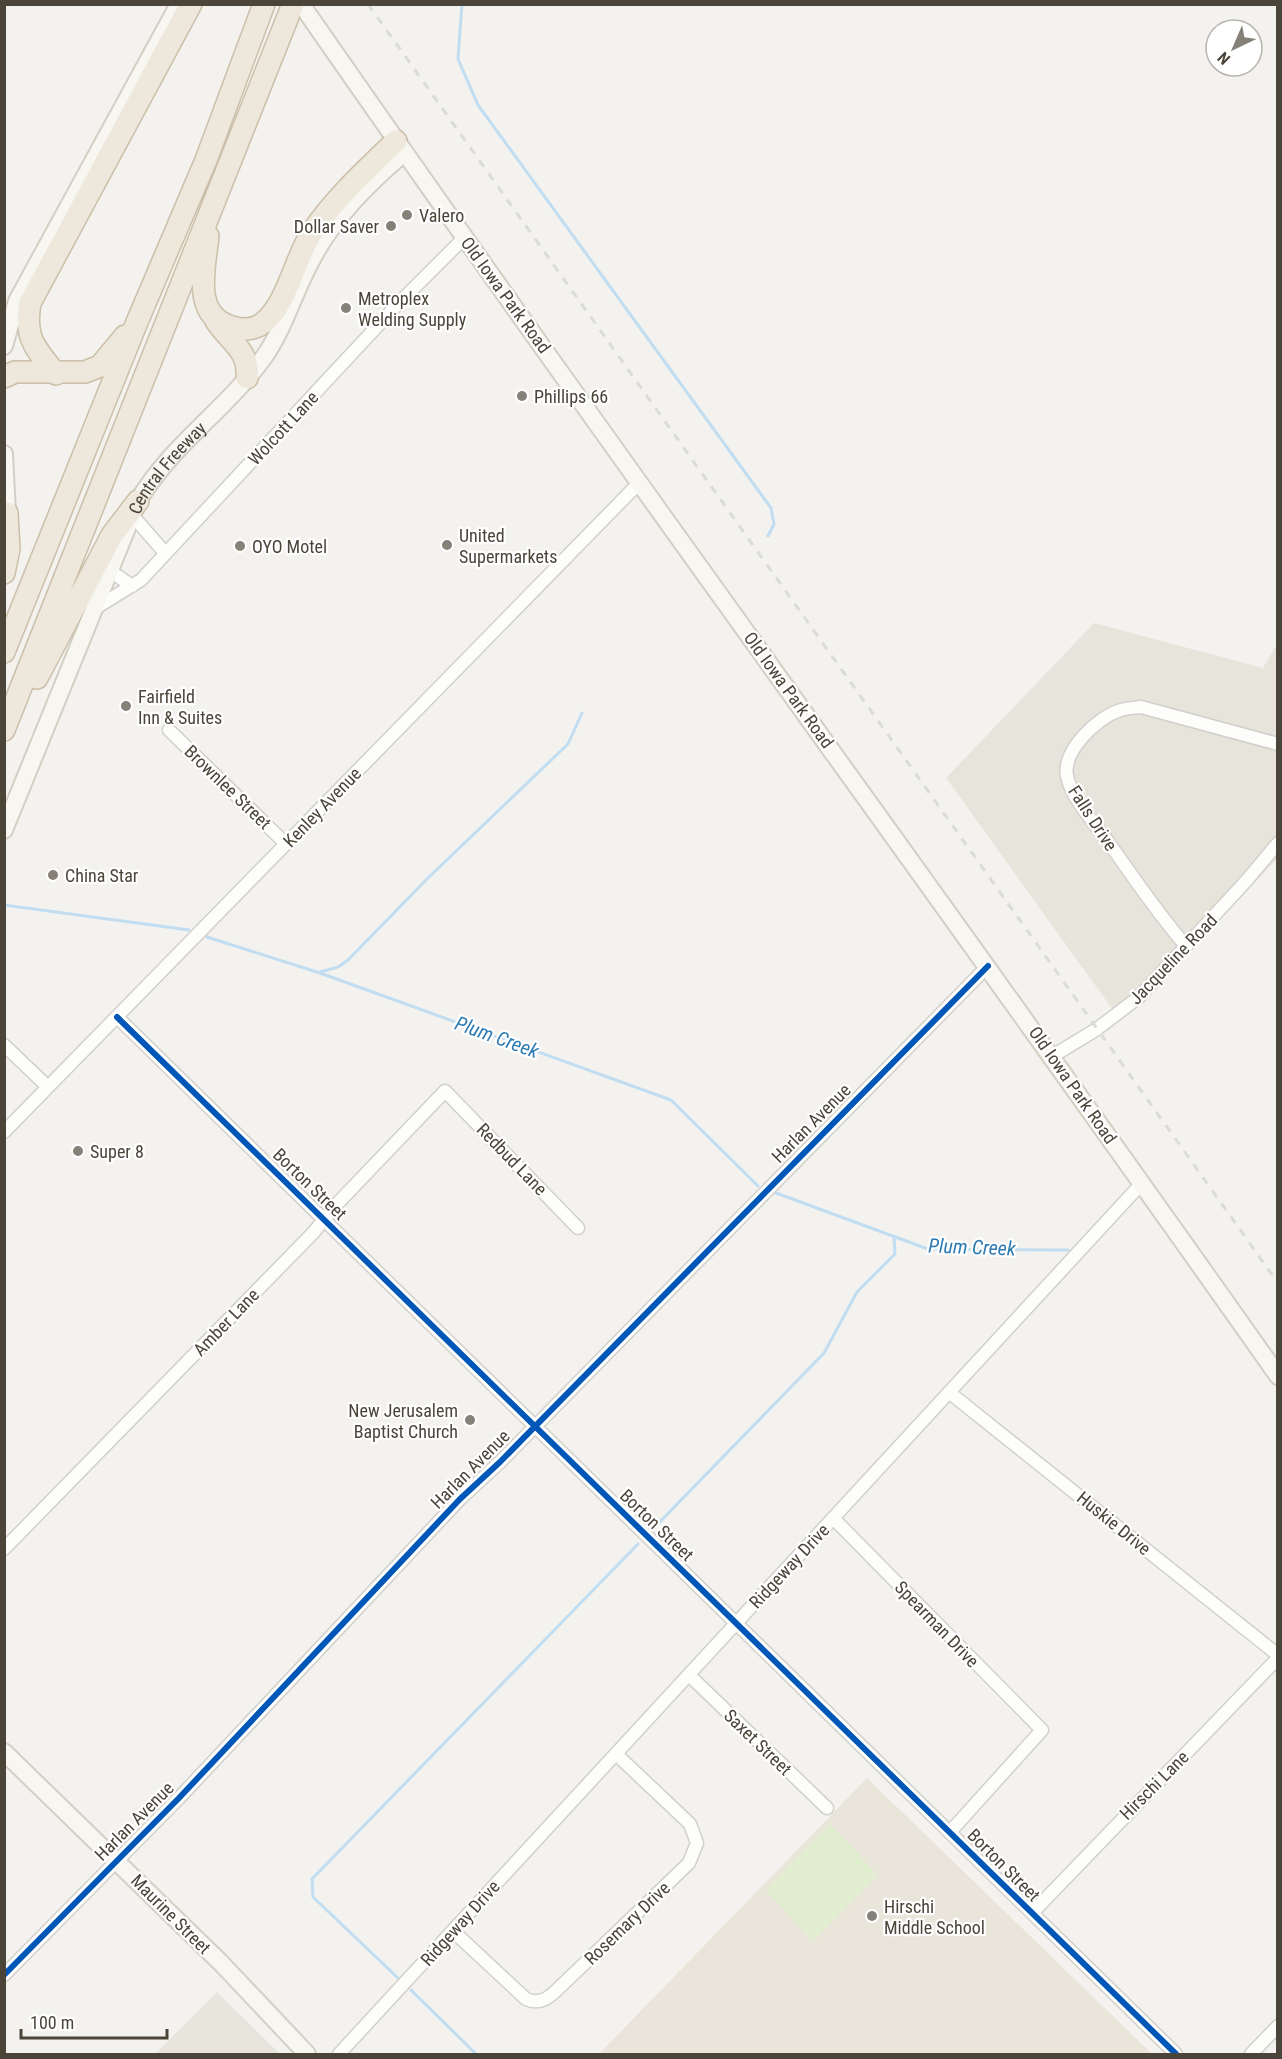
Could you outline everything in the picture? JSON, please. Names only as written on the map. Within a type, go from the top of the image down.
[{"type":"highway","points":[[56,374],[33,347],[28,332],[30,303],[191,4]]},
{"type":"highway","points":[[4,730],[293,4]]},
{"type":"highway","points":[[4,652],[137,322],[206,160],[260,14]]},
{"type":"highway","points":[[212,315],[224,325],[244,329],[261,324],[271,315],[311,233],[346,189],[400,147]]},
{"type":"highway","points":[[212,209],[203,296],[226,336],[245,355],[248,365],[247,378]]},
{"type":"highway","points":[[4,377],[15,372],[56,374],[85,372],[100,366],[137,322]]},
{"type":"highway","points":[[18,698],[42,672],[112,535],[135,508]]},
{"type":"highway","points":[[4,573],[9,549],[6,519]]},
{"type":"main road","points":[[4,346],[17,302],[179,4]]},
{"type":"main road","name":"Old Iowa Park Road","points":[[301,4],[400,147],[988,966],[1278,1376]]},
{"type":"main road","name":"Central Freeway","points":[[4,830],[109,570],[135,508],[152,477],[176,449],[247,378],[273,343],[321,243],[400,147]]},
{"type":"main road","points":[[4,454],[6,519]]},
{"type":"main road","name":"Maurine Street","points":[[4,1752],[221,1963],[307,2055]]},
{"type":"street","name":"Wolcott Lane","points":[[94,609],[141,580],[465,237]]},
{"type":"street","name":"Kenley Avenue","points":[[4,1132],[640,482]]},
{"type":"street","points":[[135,508],[165,553]]},
{"type":"street","points":[[109,570],[132,586]]},
{"type":"street","name":"Falls Drive","points":[[1186,946],[1149,902],[1080,803],[1068,778],[1067,765],[1078,744],[1100,721],[1119,710],[1141,707],[1278,744]]},
{"type":"street","name":"Brownlee Street","points":[[169,730],[286,844]]},
{"type":"street","name":"Jacqueline Road","points":[[1052,1057],[1125,1009],[1186,946],[1278,843]]},
{"type":"street","name":"Harlan Avenue","points":[[4,1975],[179,1798],[460,1499],[535,1426],[988,966]]},
{"type":"street","name":"Borton Street","points":[[117,1017],[325,1218],[1176,2055]]},
{"type":"street","points":[[4,1045],[48,1087]]},
{"type":"street","name":"Amber Lane","points":[[4,1549],[445,1091]]},
{"type":"street","name":"Redbud Lane","points":[[445,1091],[578,1228]]},
{"type":"street","name":"Ridgeway Drive","points":[[339,2055],[1142,1183]]},
{"type":"street","name":"Huskie Drive","points":[[950,1393],[1278,1656]]},
{"type":"street","name":"Spearman Drive","points":[[833,1518],[1042,1730],[950,1832]]},
{"type":"street","name":"Hirschi Lane","points":[[1032,1913],[1278,1656]]},
{"type":"street","name":"Saxet Street","points":[[689,1675],[827,1809]]},
{"type":"street","name":"Rosemary Drive","points":[[454,1932],[526,1999],[532,2002],[542,2000],[561,1986],[689,1863],[697,1843],[690,1824],[616,1754]]},
{"type":"street","points":[[1251,2055],[1278,2026]]},
{"type":"shaded area","points":[[1094,623],[1263,668],[1277,644],[1277,859],[1134,1009],[1113,1010],[946,778]]},
{"type":"shaded area","name":"Hirschi Middle School","points":[[867,1778],[1152,2054],[599,2054]]},
{"type":"shaded area","points":[[217,1992],[280,2054],[155,2054]]},
{"type":"green space","points":[[830,1824],[878,1875],[813,1941],[766,1890]]},
{"type":"waterway","points":[[462,4],[458,59],[478,105],[771,508],[774,524],[768,536]]},
{"type":"waterway","points":[[320,972],[338,967],[348,960],[428,878],[568,744],[582,713]]},
{"type":"waterway","name":"Plum Creek","points":[[4,905],[189,930]]},
{"type":"waterway","name":"Plum Creek","points":[[207,937],[320,973],[671,1100],[758,1186]]},
{"type":"waterway","name":"Plum Creek","points":[[776,1193],[928,1249],[1068,1250]]},
{"type":"waterway","points":[[651,1531],[824,1353],[857,1292],[895,1254],[894,1237]]},
{"type":"waterway","points":[[398,1978],[313,1897],[312,1879],[638,1544]]},
{"type":"waterway","points":[[411,1990],[476,2054]]},
{"type":"railway","points":[[368,4],[1278,1283]]},
{"type":"cycle path","points":[[4,1975],[179,1798],[460,1499],[500,1462],[988,966]]},
{"type":"cycle path","points":[[117,1017],[1176,2054]]},
{"type":"place","name":"Valero","points":[[407,215]]},
{"type":"place","name":"Dollar Saver","points":[[391,226]]},
{"type":"place","name":"Metroplex Welding Supply","points":[[346,308]]},
{"type":"place","name":"Phillips 66","points":[[522,396]]},
{"type":"place","name":"United Supermarkets","points":[[447,545]]},
{"type":"place","name":"OYO Motel","points":[[240,546]]},
{"type":"place","name":"Fairfield Inn & Suites","points":[[126,706]]},
{"type":"place","name":"China Star","points":[[53,875]]},
{"type":"place","name":"Super 8","points":[[78,1151]]},
{"type":"place","name":"New Jerusalem Baptist Church","points":[[470,1420]]},
{"type":"place","name":"Hirschi Middle School","points":[[872,1916]]}]
